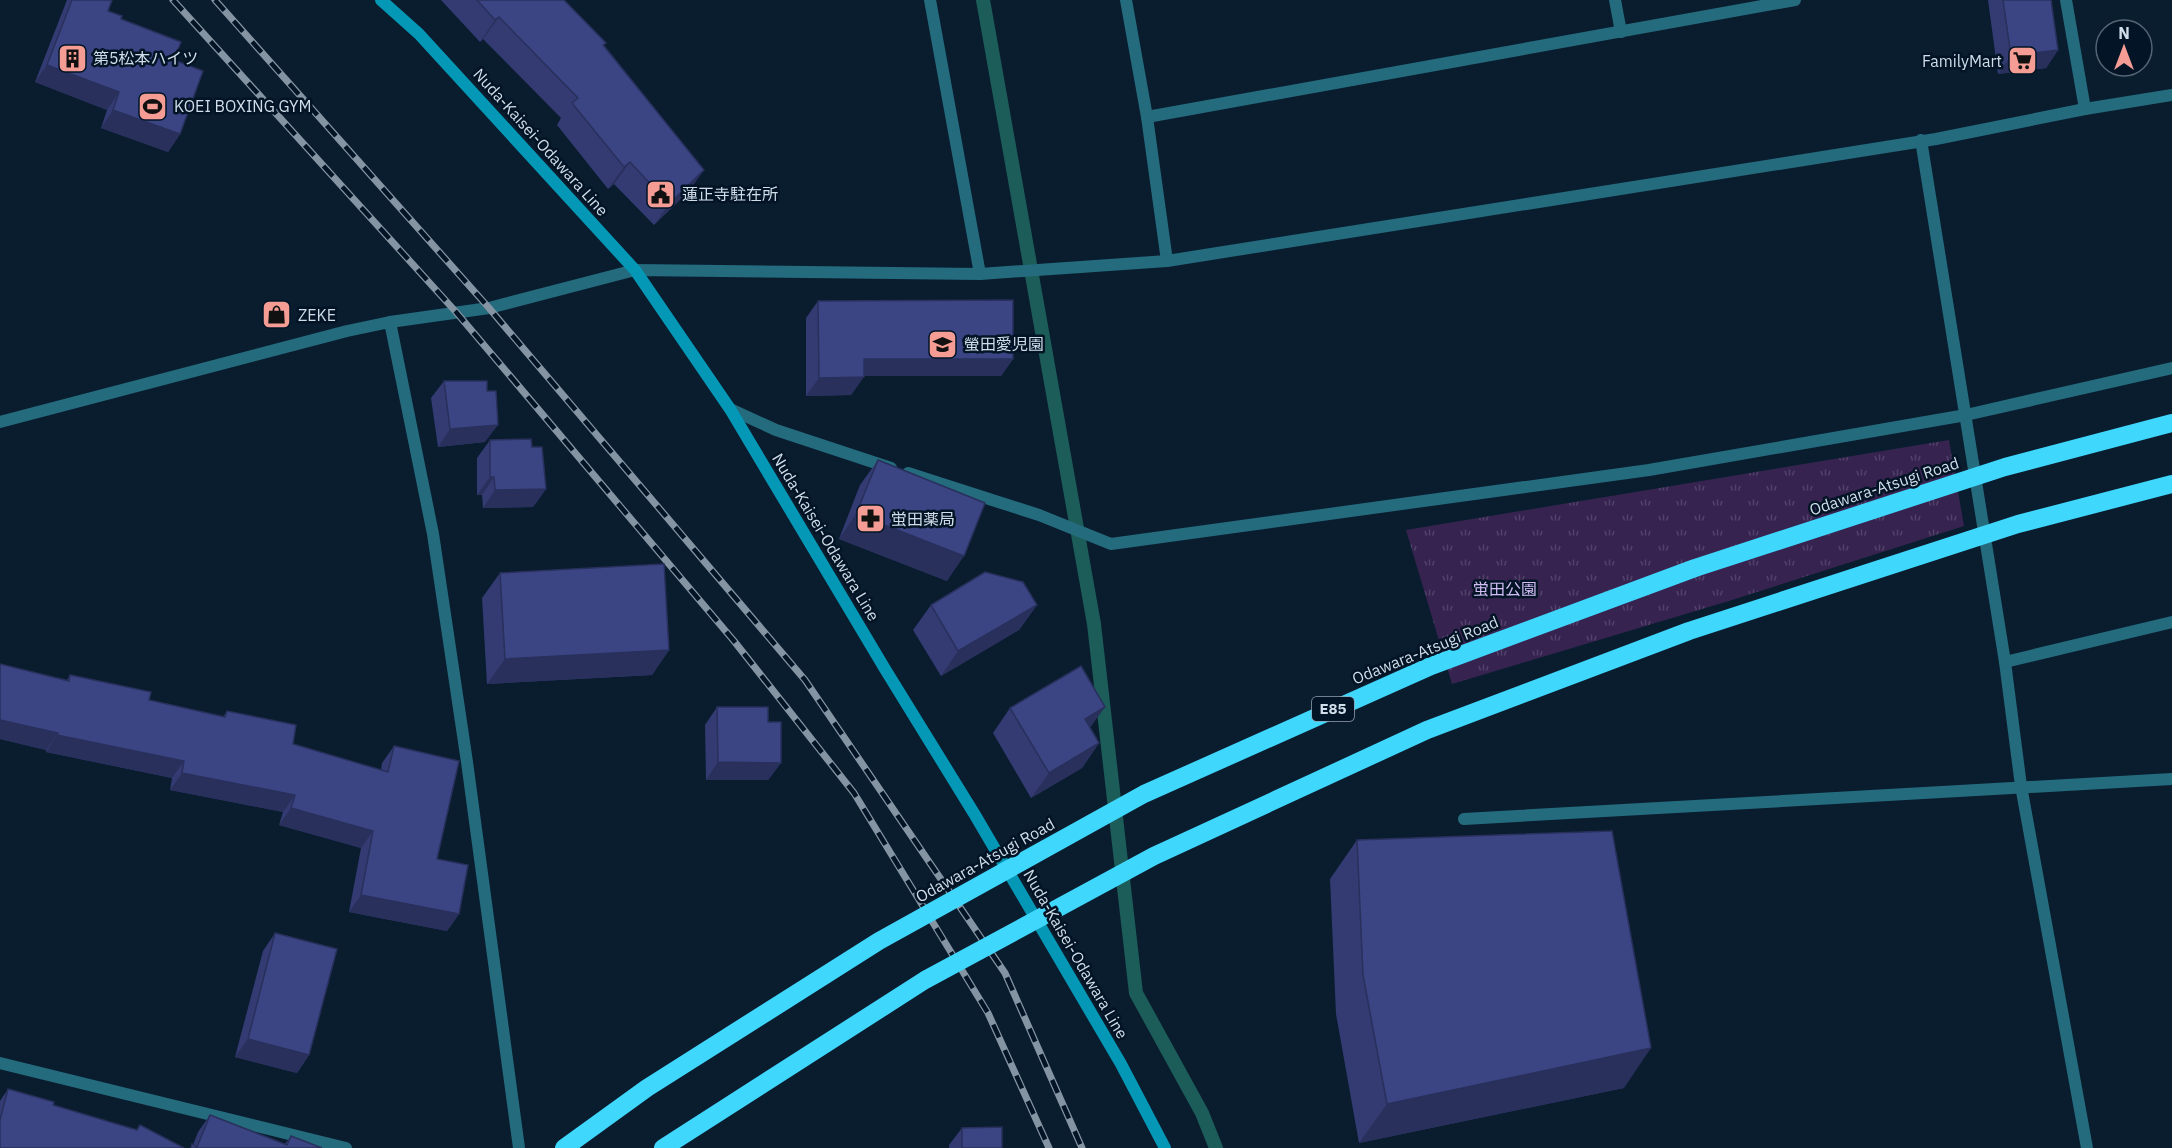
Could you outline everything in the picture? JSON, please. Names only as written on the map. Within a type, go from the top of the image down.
[{"type":"highway","name":"Odawara-Atsugi Road","points":[[564,1148],[647,1088],[879,941],[1144,794],[1431,666],[1695,568],[2005,467],[2172,423]]},
{"type":"highway","points":[[663,1148],[935,974],[1154,856],[1427,730],[1700,627],[2018,524],[2172,483]]},
{"type":"main road","name":"Nuda-Kaisei-Odawara Line","points":[[381,0],[427,42],[635,270],[730,409],[975,815],[1121,1064],[1166,1148]]},
{"type":"street","points":[[930,0],[980,274]]},
{"type":"street","points":[[1126,0],[1147,117],[1167,261]]},
{"type":"street","points":[[1615,0],[1621,32]]},
{"type":"street","points":[[1147,117],[1795,0]]},
{"type":"street","points":[[2066,0],[2085,109]]},
{"type":"street","points":[[0,422],[338,333],[390,322],[489,308],[635,270],[980,274],[1167,261],[1936,139],[2085,109],[2172,95]]},
{"type":"street","points":[[1922,140],[2005,662],[2021,786],[2086,1148]]},
{"type":"street","points":[[390,322],[433,534],[467,762],[519,1148]]},
{"type":"street","points":[[730,409],[776,430],[1039,515],[1111,544],[1649,470],[1966,415],[2172,368]]},
{"type":"street","points":[[2005,662],[2172,622]]},
{"type":"street","points":[[1464,819],[2172,778]]},
{"type":"street","points":[[0,1063],[346,1148]]},
{"type":"green space","name":"蛍田公園","points":[[1949,440],[1964,526],[1732,600],[1452,684],[1406,530]]},
{"type":"building","points":[[72,0],[112,0],[108,11],[122,16],[121,19],[181,42],[174,60],[203,71],[180,134],[113,110],[119,92],[47,65]]},
{"type":"building","points":[[477,0],[564,0],[606,43],[603,45],[704,170],[669,204],[630,162],[624,167],[572,103],[578,98],[499,17],[495,20]]},
{"type":"building","points":[[2003,0],[2051,0],[2058,50],[2011,56]]},
{"type":"building","points":[[1013,300],[1013,359],[864,359],[864,377],[819,378],[818,301]]},
{"type":"building","points":[[444,381],[487,381],[487,391],[496,391],[498,425],[450,429]]},
{"type":"building","points":[[531,439],[532,447],[542,447],[546,489],[495,490],[494,477],[490,477],[490,440]]},
{"type":"building","points":[[878,460],[985,503],[964,556],[856,514]]},
{"type":"building","points":[[664,564],[669,650],[505,659],[500,573]]},
{"type":"building","points":[[985,572],[1023,582],[1037,605],[958,651],[931,605]]},
{"type":"building","points":[[0,664],[69,681],[70,675],[151,692],[149,700],[225,717],[227,711],[296,725],[293,744],[388,772],[394,746],[459,761],[437,859],[468,865],[459,914],[361,895],[373,831],[291,808],[295,795],[182,773],[184,761],[57,735],[58,733],[0,720]]},
{"type":"building","points":[[1081,666],[1105,707],[1085,719],[1099,743],[1049,773],[1010,708]]},
{"type":"building","points":[[717,707],[768,707],[768,722],[781,722],[781,763],[718,762]]},
{"type":"building","points":[[1612,831],[1651,1048],[1387,1104],[1363,975],[1357,840]]},
{"type":"building","points":[[275,933],[337,949],[309,1055],[248,1039]]},
{"type":"building","points":[[8,1089],[137,1130],[140,1125],[184,1148],[0,1148],[0,1120]]},
{"type":"building","points":[[210,1115],[287,1145],[291,1136],[322,1148],[191,1148],[192,1144],[197,1147]]},
{"type":"building","points":[[1002,1127],[1002,1148],[962,1148],[962,1128]]},
{"type":"waterway","points":[[983,0],[1094,624],[1136,993],[1202,1113],[1216,1148]]},
{"type":"railway","points":[[173,0],[456,312],[734,641],[854,793],[988,1013],[1049,1148]]},
{"type":"railway","points":[[215,0],[489,308],[805,680],[1005,973],[1082,1148]]},
{"type":"place","name":"第5松本ハイツ","points":[[72,58]]},
{"type":"place","name":"FamilyMart","points":[[2023,61]]},
{"type":"place","name":"KOEI BOXING GYM","points":[[153,106]]},
{"type":"place","name":"蓮正寺駐在所","points":[[661,194]]},
{"type":"place","name":"ZEKE","points":[[277,315]]},
{"type":"place","name":"螢田愛児園","points":[[943,344]]},
{"type":"place","name":"蛍田薬局","points":[[870,519]]}]
